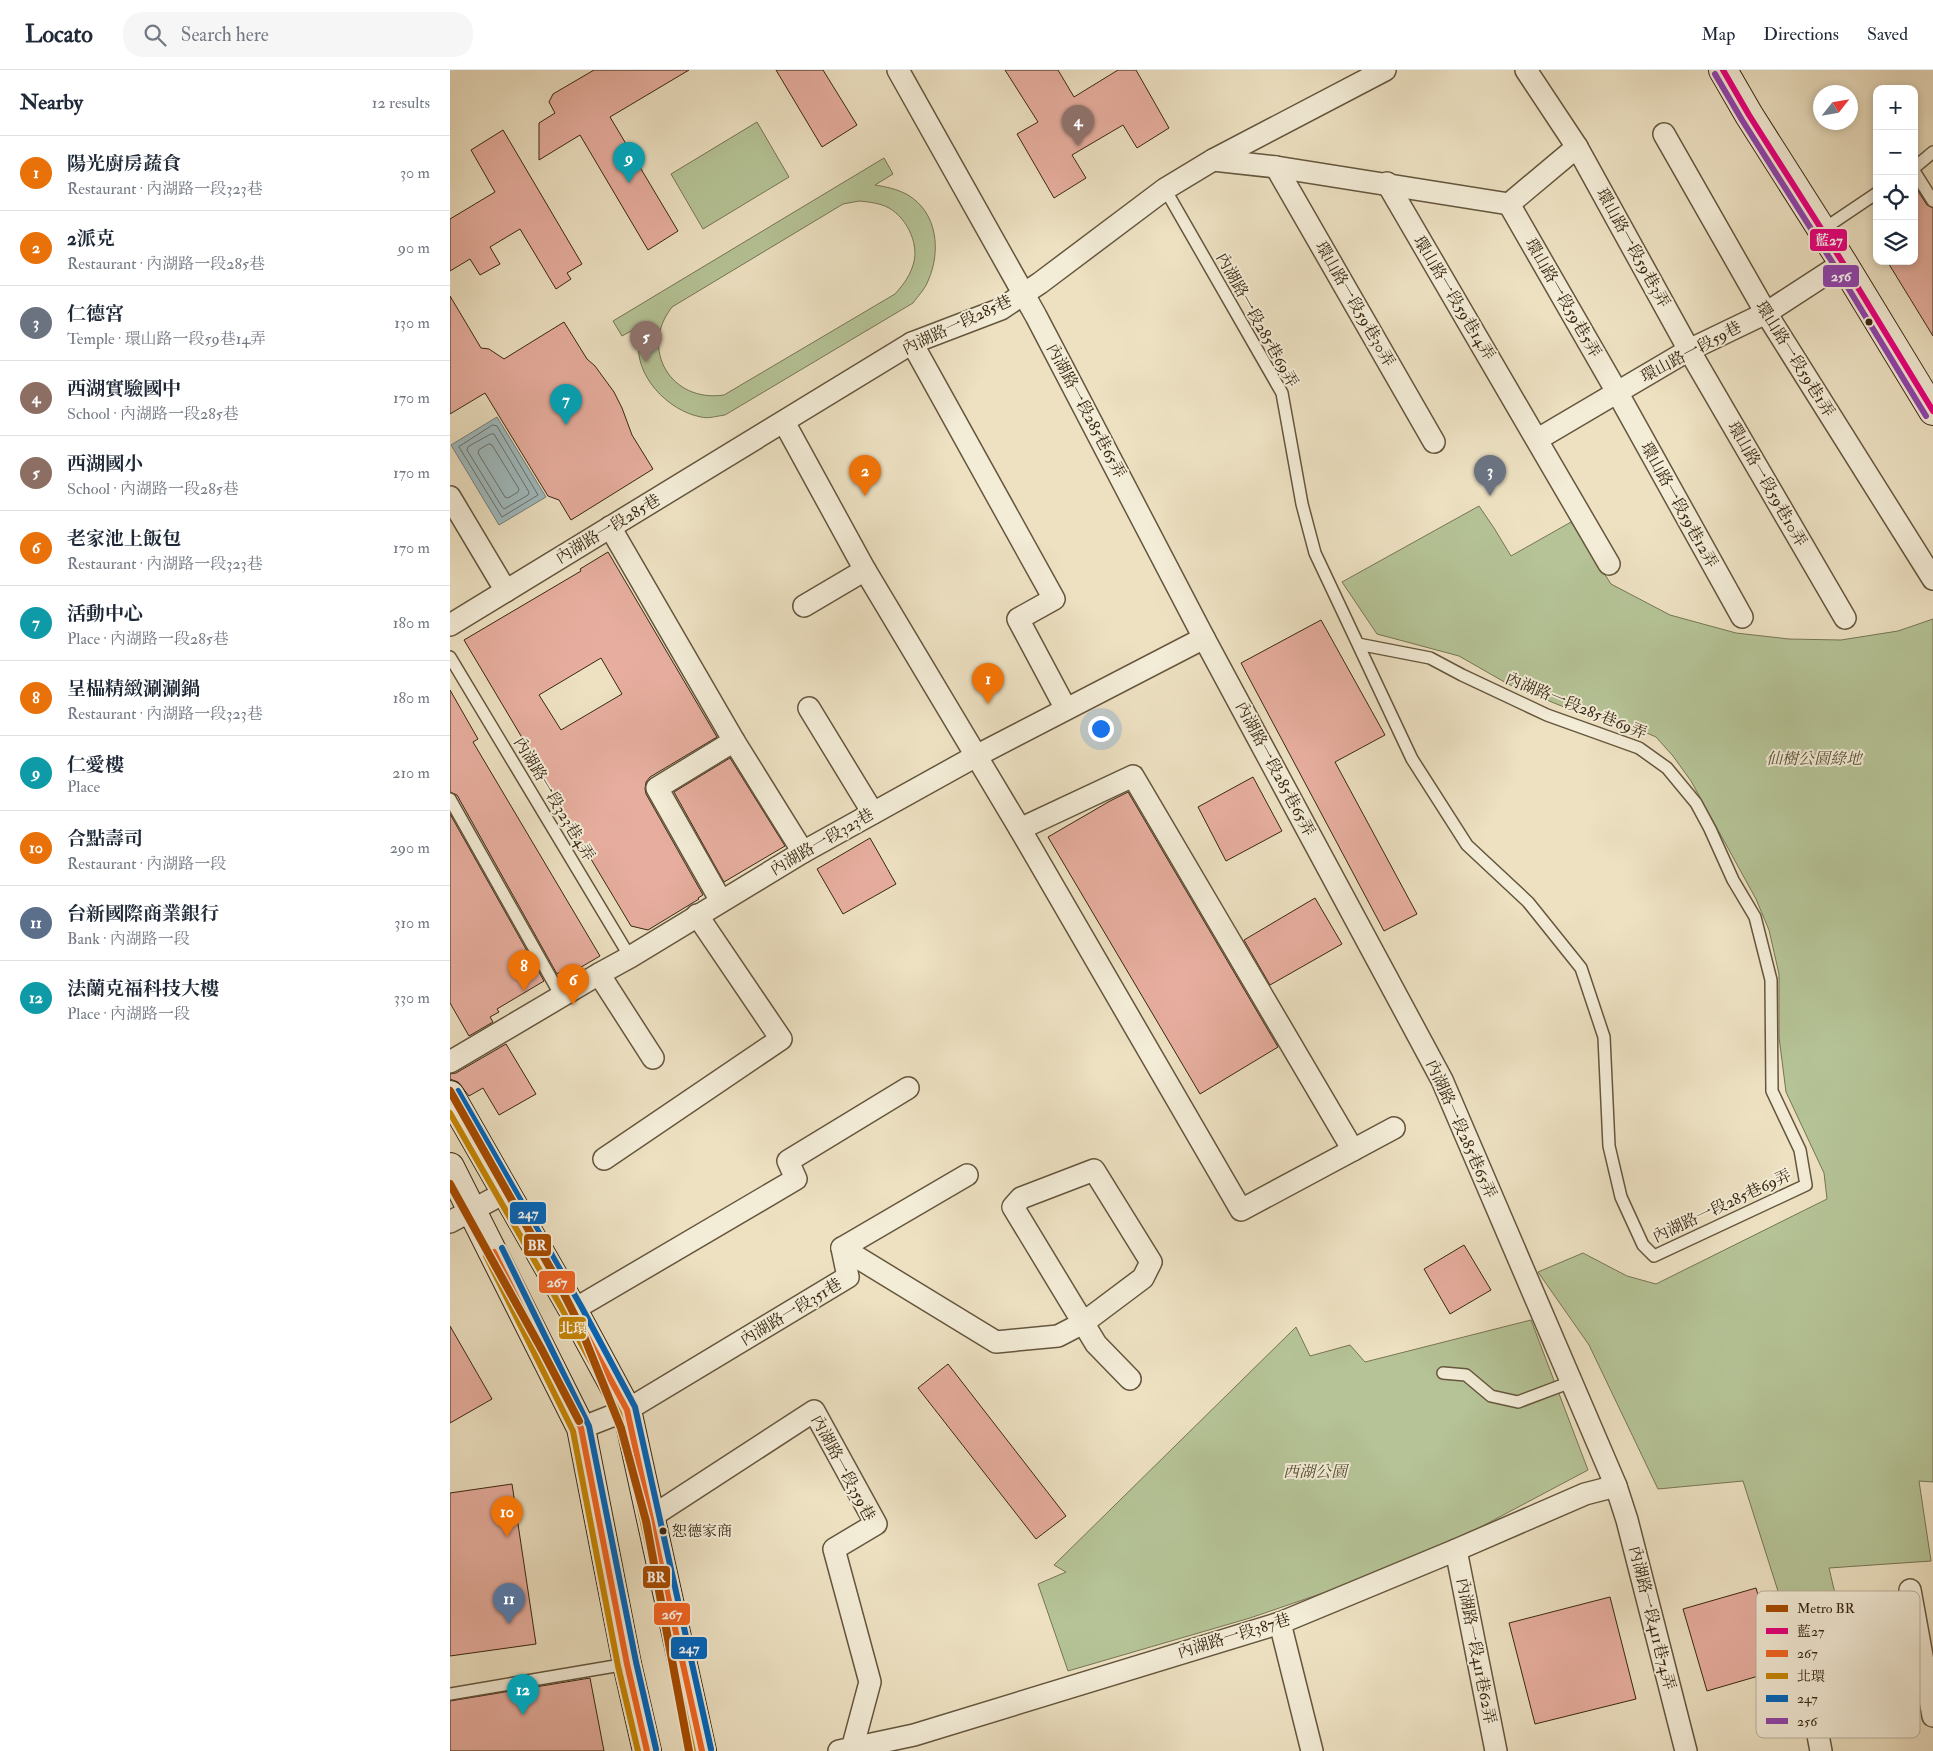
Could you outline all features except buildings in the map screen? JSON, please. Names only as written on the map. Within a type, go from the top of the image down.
[{"type":"main road","points":[[1723,70],[1933,411]]},
{"type":"main road","points":[[450,1095],[573,1310],[627,1410],[702,1751]]},
{"type":"main road","points":[[450,1168],[461,1216],[581,1428],[627,1664],[647,1751]]},
{"type":"street","name":"內湖路一段285巷65弄","points":[[898,70],[1024,294],[1204,638],[1442,1080],[1616,1486]]},
{"type":"street","name":"內湖路一段285巷","points":[[450,625],[912,343],[1001,309],[1165,189],[1213,160],[1385,70]]},
{"type":"street","name":"環山路一段59巷3弄","points":[[1526,70],[1577,147],[1689,350]]},
{"type":"street","name":"環山路一段59巷1弄","points":[[1664,134],[1766,313],[1933,579]]},
{"type":"street","points":[[1213,160],[1387,183],[1509,204],[1577,147]]},
{"type":"street","name":"環山路一段59巷30弄","points":[[1276,167],[1434,442]]},
{"type":"street","name":"環山路一段59巷14弄","points":[[1387,183],[1538,439],[1609,564]]},
{"type":"street","name":"環山路一段59巷5弄","points":[[1509,204],[1617,392]]},
{"type":"street","name":"環山路一段59巷","points":[[1538,439],[1689,350],[1766,313],[1843,263]]},
{"type":"street","points":[[912,343],[1054,599],[1018,619],[1066,709]]},
{"type":"street","name":"環山路一段59巷10弄","points":[[1689,350],[1845,618]]},
{"type":"street","name":"環山路一段59巷12弄","points":[[1617,392],[1742,617]]},
{"type":"street","points":[[784,422],[865,570],[1020,829],[1241,1210],[1394,1128]]},
{"type":"street","points":[[450,497],[506,591]]},
{"type":"street","points":[[610,527],[734,741],[803,852]]},
{"type":"street","points":[[804,606],[865,570]]},
{"type":"street","name":"內湖路一段323巷","points":[[450,1062],[872,813],[976,756],[1204,638]]},
{"type":"street","points":[[810,708],[872,813]]},
{"type":"street","points":[[720,901],[657,788],[734,741]]},
{"type":"street","points":[[1020,829],[1134,776],[1353,1150]]},
{"type":"street","points":[[604,1159],[781,1038],[697,915]]},
{"type":"street","points":[[599,974],[653,1058]]},
{"type":"street","points":[[573,1310],[796,1179],[788,1161],[908,1088]]},
{"type":"street","points":[[967,1175],[842,1248],[996,1342],[1058,1336],[1083,1323],[1143,1278],[1151,1262],[1094,1170],[1021,1198],[1013,1207],[1083,1323],[1096,1344],[1130,1379]]},
{"type":"street","points":[[461,1216],[506,1192]]},
{"type":"street","name":"內湖路一段351巷","points":[[581,1428],[627,1410],[848,1277],[842,1248]]},
{"type":"street","name":"內湖路一段359巷","points":[[651,1517],[814,1410],[876,1524],[834,1549],[870,1682],[845,1750]]},
{"type":"street","name":"內湖路一段387巷","points":[[845,1750],[916,1743],[1280,1623],[1585,1494],[1616,1486]]},
{"type":"street","name":"內湖路一段411巷74弄","points":[[1616,1486],[1627,1520],[1686,1751]]},
{"type":"street","name":"內湖路一段411巷62弄","points":[[1456,1550],[1496,1751]]},
{"type":"street","points":[[1280,1623],[1312,1751]]},
{"type":"street","points":[[1920,1645],[1933,1716]]},
{"type":"street","points":[[1819,1738],[1821,1751]]},
{"type":"lane","points":[[1918,165],[1933,152]]},
{"type":"lane","points":[[1918,175],[1933,201]]},
{"type":"lane","name":"內湖路一段285巷69弄","points":[[1165,189],[1282,393],[1302,504],[1315,553],[1412,759],[1467,845],[1528,902],[1581,968],[1604,1037],[1609,1146],[1621,1196],[1643,1245],[1654,1256],[1806,1185],[1800,1150],[1772,1091],[1772,980],[1755,917],[1733,880],[1696,803],[1667,768],[1639,748],[1547,715],[1430,658],[1358,644]]},
{"type":"lane","points":[[1822,230],[1873,196]]},
{"type":"lane","name":"內湖路一段323巷4弄","points":[[450,657],[630,957]]},
{"type":"lane","points":[[450,799],[561,996]]},
{"type":"lane","points":[[1444,1373],[1466,1375],[1491,1396],[1518,1402],[1571,1382]]},
{"type":"lane","points":[[450,1694],[627,1664]]},
{"type":"green space","points":[[757,122],[789,177],[703,229],[671,174]]},
{"type":"green space","points":[[884,158],[893,174],[875,185],[892,188],[908,195],[926,212],[931,222],[934,234],[935,258],[928,281],[913,303],[725,415],[710,418],[701,417],[677,407],[665,399],[647,378],[642,366],[639,339],[644,324],[622,336],[613,321]],"holes":[[[859,201],[889,208],[902,219],[911,234],[915,251],[912,268],[909,276],[895,294],[724,395],[705,395],[689,391],[676,382],[666,370],[660,355],[659,340],[663,323],[672,307],[843,204]]]},
{"type":"green space","name":"仙樹公園綠地","points":[[1479,506],[1511,556],[1571,522],[1611,584],[1670,615],[1736,633],[1789,639],[1841,640],[1898,631],[1933,619],[1933,1482],[1919,1481],[1931,1561],[1829,1568],[1834,1591],[1778,1591],[1743,1481],[1658,1489],[1589,1345],[1538,1272],[1583,1253],[1627,1276],[1656,1284],[1827,1199],[1824,1173],[1786,1092],[1779,1037],[1779,974],[1769,930],[1756,899],[1691,781],[1656,737],[1631,726],[1592,717],[1559,705],[1508,684],[1459,656],[1377,634],[1342,582]]},
{"type":"green space","name":"西湖公園","points":[[1531,1320],[1588,1470],[1458,1539],[1355,1582],[1250,1618],[1068,1671],[1038,1584],[1066,1572],[1054,1565],[1296,1327],[1310,1356],[1350,1345],[1365,1362]]},
{"type":"water","points":[[497,417],[546,497],[499,525],[451,445]]},
{"type":"metro line","name":"BR","points":[[450,1091],[557,1280],[579,1324],[621,1428],[646,1521],[689,1751]]},
{"type":"metro line","name":"BR","points":[[450,1184],[579,1421]]},
{"type":"transit line","name":"藍27","points":[[1723,70],[1933,411]]},
{"type":"transit line","name":"256","points":[[1715,74],[1926,416]]},
{"type":"transit line","name":"247","points":[[458,1091],[581,1306],[635,1407],[711,1749]]},
{"type":"transit line","name":"267","points":[[450,1095],[573,1310],[627,1410],[702,1751]]},
{"type":"transit line","name":"北環","points":[[450,1113],[565,1314],[619,1413],[693,1751]]},
{"type":"transit line","name":"247","points":[[502,1248],[589,1426],[636,1662],[656,1749]]},
{"type":"transit line","name":"267","points":[[494,1252],[581,1428],[627,1664],[647,1751]]},
{"type":"transit line","name":"北環","points":[[486,1256],[573,1431],[618,1666],[638,1751]]},
{"type":"place","name":"西湖實驗國中","points":[[1078,146]]},
{"type":"place","name":"仁愛樓","points":[[629,183]]},
{"type":"place","name":"西湖國小","points":[[646,362]]},
{"type":"place","name":"活動中心","points":[[566,425]]},
{"type":"place","name":"2派克","points":[[865,496]]},
{"type":"place","name":"仁德宮","points":[[1490,496]]},
{"type":"place","name":"陽光廚房蔬食","points":[[988,704]]},
{"type":"place","name":"呈榀精緻涮涮鍋","points":[[524,991]]},
{"type":"place","name":"老家池上飯包","points":[[573,1005]]},
{"type":"place","name":"恕德家商","points":[[663,1531]]},
{"type":"place","name":"合點壽司","points":[[507,1537]]},
{"type":"place","name":"台新國際商業銀行","points":[[509,1624]]},
{"type":"place","name":"法蘭克福科技大樓","points":[[523,1715]]}]
